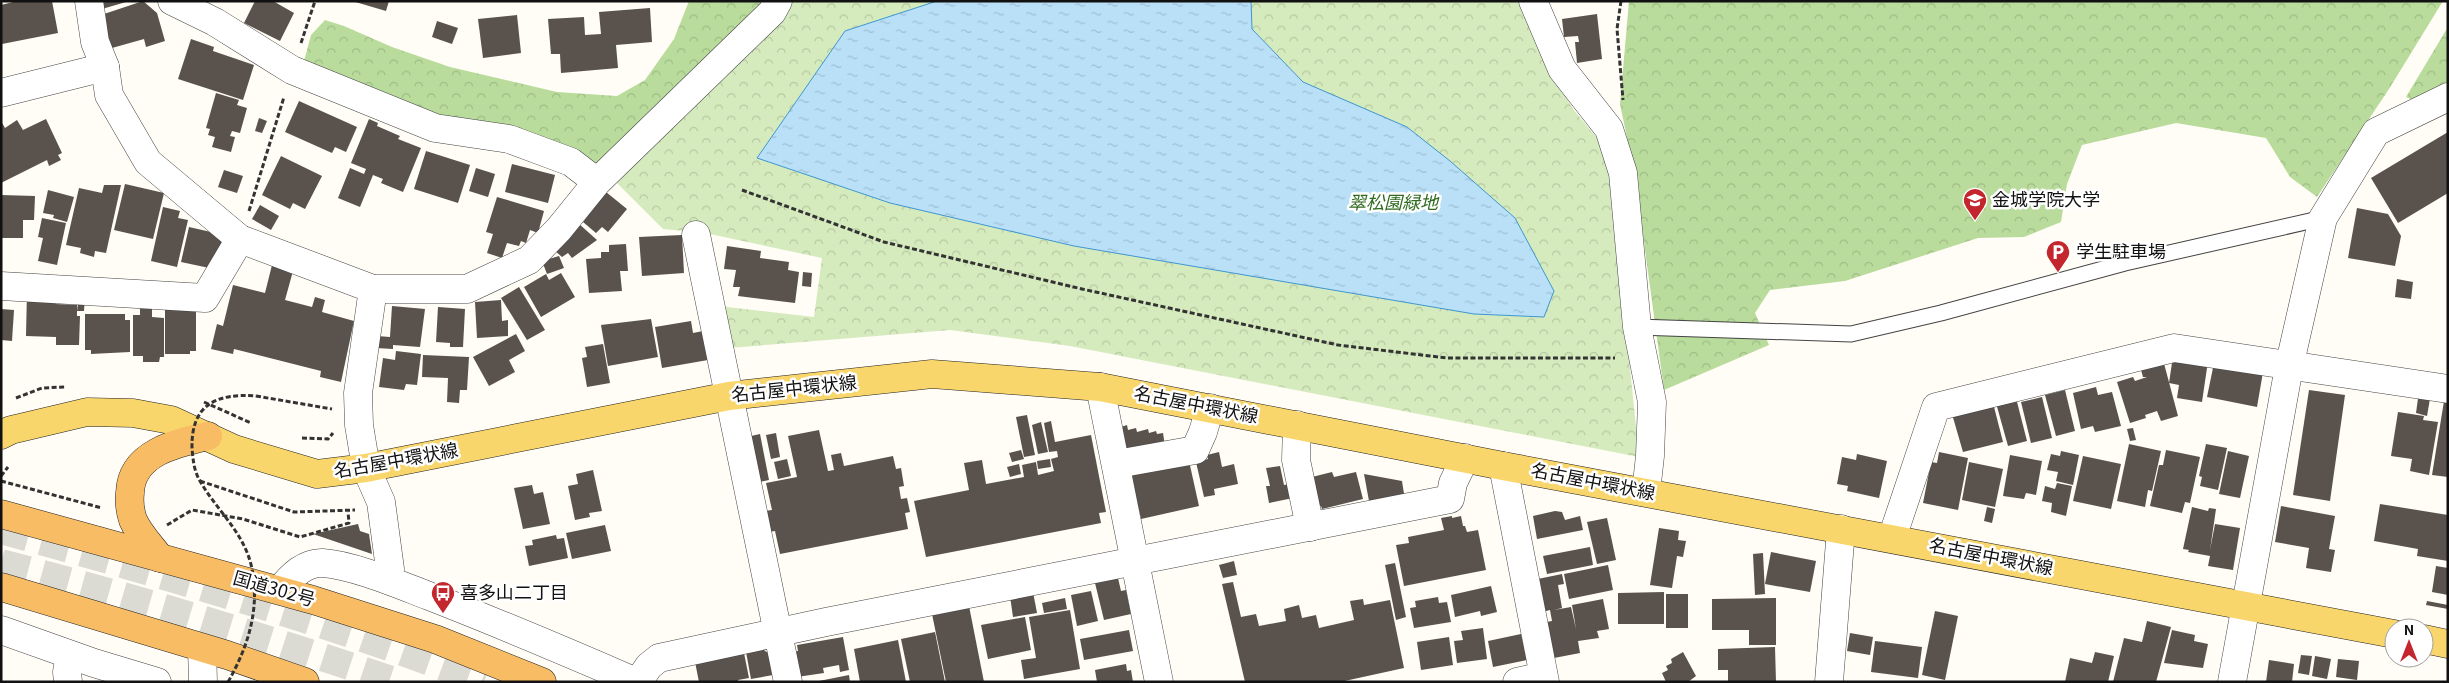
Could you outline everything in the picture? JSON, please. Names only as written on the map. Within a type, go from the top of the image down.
[{"type":"highway","points":[[160,558],[139,531],[129,505],[130,487],[136,470],[146,459],[161,449],[208,436]]},
{"type":"highway","name":"国道302号","points":[[1,514],[280,590],[435,639],[542,682]]},
{"type":"highway","points":[[1,587],[202,648],[305,682]]},
{"type":"main road","name":"名古屋中環状線","points":[[1,436],[11,430],[87,412],[133,413],[171,420],[234,449],[317,474],[366,468],[729,396],[932,374],[1100,386],[1503,466],[2384,632]]},
{"type":"main road","points":[[2434,641],[2448,644]]},
{"type":"street","points":[[89,1],[95,42],[105,67],[109,95],[148,162],[240,239],[373,289],[467,289],[529,260],[559,229],[597,182],[772,12],[778,1]]},
{"type":"street","points":[[172,1],[215,22],[292,70],[435,128],[509,139],[571,162],[597,182]]},
{"type":"street","points":[[1533,1],[1562,69],[1609,129],[1622,172],[1637,326],[1652,402],[1650,456],[1646,492]]},
{"type":"street","points":[[1,93],[105,67]]},
{"type":"street","points":[[2232,682],[2289,366],[2323,218],[2376,132],[2448,97]]},
{"type":"street","points":[[696,235],[788,682]]},
{"type":"street","points":[[1,286],[205,298],[240,239]]},
{"type":"street","points":[[373,289],[358,393],[359,425],[366,468],[381,502],[390,569],[388,580]]},
{"type":"street","points":[[1892,538],[1936,406],[2174,348],[2448,388]]},
{"type":"street","points":[[1100,386],[1159,682]]},
{"type":"street","points":[[1116,464],[1195,450],[1210,408]]},
{"type":"street","points":[[1297,425],[1296,460],[1310,527]]},
{"type":"street","points":[[280,590],[292,576],[306,567],[322,563],[388,580],[494,621],[637,682],[649,666],[659,658],[1134,560],[1450,499],[1453,483],[1465,458]]},
{"type":"street","points":[[1503,466],[1544,679],[1517,682]]},
{"type":"street","points":[[1829,682],[1841,529]]},
{"type":"street","points":[[1,630],[70,655],[157,682]]},
{"type":"street","points":[[202,648],[203,682]]},
{"type":"street","points":[[68,682],[67,672],[70,655]]},
{"type":"lane","points":[[1637,326],[1851,334],[1941,313],[2126,263],[2323,218]]},
{"type":"path","points":[[240,239],[315,1]]},
{"type":"path","points":[[1621,1],[1617,28],[1623,104]]},
{"type":"path","points":[[742,190],[884,242],[1082,289],[1338,345],[1447,358],[1622,358]]},
{"type":"path","points":[[228,682],[248,642],[253,615],[252,568],[237,532],[200,480],[193,463],[192,435],[197,418],[204,407],[222,397],[256,396],[337,410]]},
{"type":"path","points":[[1,476],[8,467]]},
{"type":"path","points":[[161,528],[192,510],[243,519],[300,537],[348,523],[348,512],[294,512],[200,480]]},
{"type":"path","points":[[1,482],[107,509]]},
{"type":"green space","points":[[689,1],[768,1],[597,173],[440,122],[303,65],[311,35],[325,20],[344,26],[392,47],[450,67],[557,92],[617,96],[645,80],[674,39]]},
{"type":"green space","name":"翠松園緑地","points":[[788,1],[1519,1],[1548,68],[1573,109],[1597,138],[1610,170],[1639,457],[1070,346],[950,330],[729,348],[718,306],[814,317],[822,258],[705,233],[663,229],[614,180]]},
{"type":"green space","name":"金城学院大学","points":[[1629,1],[2443,1],[2389,89],[2317,197],[2290,177],[2266,138],[2176,123],[2082,145],[2067,184],[2061,222],[2024,237],[1978,238],[1845,281],[1770,290],[1755,313],[1769,345],[1664,390],[1635,176],[1620,104]]},
{"type":"green space","points":[[2448,27],[2448,86],[2415,101],[2406,97]]},
{"type":"water","points":[[937,1],[1251,1],[1252,29],[1303,82],[1407,127],[1450,161],[1515,218],[1554,291],[1544,317],[1474,314],[1074,246],[890,203],[757,158],[845,31]]},
{"type":"building","points":[[17,1],[52,1],[58,33],[2,44],[1,5]]},
{"type":"building","points":[[100,1],[126,1],[126,2],[102,9]]},
{"type":"building","points":[[143,1],[157,13],[165,41],[146,47],[144,39],[112,48],[101,15]]},
{"type":"building","points":[[255,1],[273,1],[294,13],[280,41],[244,23]]},
{"type":"building","points":[[352,1],[389,1],[386,11]]},
{"type":"building","points":[[650,8],[652,42],[616,45],[618,68],[561,73],[560,54],[551,54],[548,19],[584,17],[585,35],[601,34],[599,12]]},
{"type":"building","points":[[1597,14],[1602,59],[1577,63],[1575,42],[1579,42],[1578,36],[1564,37],[1562,19]]},
{"type":"building","points":[[517,15],[521,53],[483,58],[478,19]]},
{"type":"building","points":[[437,21],[458,28],[452,44],[432,37]]},
{"type":"building","points":[[191,39],[214,47],[213,51],[254,65],[243,100],[178,79]]},
{"type":"building","points":[[216,93],[239,100],[237,105],[247,108],[240,133],[232,131],[230,136],[235,137],[231,152],[212,147],[215,137],[208,135],[210,129],[206,128]]},
{"type":"building","points":[[299,101],[357,127],[346,152],[335,147],[332,153],[285,132]]},
{"type":"building","points":[[259,118],[267,121],[262,133],[255,131]]},
{"type":"building","points":[[46,119],[62,153],[58,155],[61,160],[49,166],[47,160],[1,183],[1,121],[5,128],[17,120],[23,130]]},
{"type":"building","points":[[369,119],[378,123],[377,126],[400,136],[398,139],[421,148],[403,192],[381,183],[383,179],[373,175],[360,207],[338,198],[350,168],[364,174],[366,169],[351,163]]},
{"type":"building","points":[[2448,132],[2448,193],[2398,223],[2371,178]]},
{"type":"building","points":[[426,151],[470,165],[458,203],[414,189]]},
{"type":"building","points":[[281,156],[322,176],[305,209],[293,203],[290,209],[262,195]]},
{"type":"building","points":[[512,164],[555,175],[548,203],[505,192]]},
{"type":"building","points":[[476,168],[495,174],[488,197],[469,191]]},
{"type":"building","points":[[224,170],[243,176],[237,193],[218,187]]},
{"type":"building","points":[[125,184],[164,193],[153,239],[114,230]]},
{"type":"building","points":[[104,185],[121,185],[106,253],[95,251],[94,257],[80,253],[81,248],[66,245],[79,188],[102,193]]},
{"type":"building","points":[[48,190],[74,197],[67,222],[53,218],[54,215],[43,213]]},
{"type":"building","points":[[606,192],[627,209],[608,232],[602,227],[596,233],[583,222]]},
{"type":"building","points":[[1,195],[35,196],[34,220],[23,220],[23,238],[1,238]]},
{"type":"building","points":[[497,197],[544,211],[538,233],[530,230],[526,243],[521,241],[519,246],[507,243],[502,258],[487,253],[493,234],[486,232]]},
{"type":"building","points":[[260,205],[279,216],[271,230],[252,219]]},
{"type":"building","points":[[163,207],[180,211],[178,218],[188,220],[177,267],[151,261]]},
{"type":"building","points":[[2357,208],[2388,214],[2401,236],[2395,266],[2348,258]]},
{"type":"building","points":[[42,218],[66,223],[57,265],[38,261],[43,238],[38,237]]},
{"type":"building","points":[[578,223],[597,240],[572,258],[568,253],[562,257],[554,250]]},
{"type":"building","points":[[189,227],[224,235],[214,269],[181,262]]},
{"type":"building","points":[[682,235],[684,273],[642,276],[639,237]]},
{"type":"building","points":[[626,244],[628,271],[620,271],[622,291],[589,293],[586,259],[601,258],[601,252],[609,252],[609,245]]},
{"type":"building","points":[[727,246],[761,251],[760,258],[789,262],[788,270],[799,272],[795,303],[738,296],[740,287],[733,287],[736,270],[724,269]]},
{"type":"building","points":[[559,256],[564,268],[547,274],[542,261]]},
{"type":"building","points":[[272,265],[293,271],[285,300],[312,307],[315,297],[325,300],[322,312],[354,321],[341,382],[320,377],[321,371],[234,349],[233,354],[211,349],[217,324],[223,326],[233,285],[265,293]]},
{"type":"building","points":[[803,272],[812,273],[811,287],[802,286]]},
{"type":"building","points":[[561,273],[575,297],[541,317],[524,287],[546,274],[549,280]]},
{"type":"building","points":[[2397,279],[2413,282],[2411,299],[2395,297]]},
{"type":"building","points":[[519,287],[545,330],[527,340],[501,298]]},
{"type":"building","points":[[27,291],[56,302],[56,304],[77,305],[77,316],[80,316],[79,345],[56,345],[56,337],[26,336]]},
{"type":"building","points":[[79,295],[85,295],[84,311],[77,311]]},
{"type":"building","points":[[501,300],[502,321],[508,320],[508,336],[477,338],[475,302]]},
{"type":"building","points":[[140,304],[152,304],[152,317],[164,318],[164,357],[160,357],[159,362],[143,362],[143,356],[133,356],[133,315],[140,315]]},
{"type":"building","points":[[165,306],[196,306],[196,351],[190,351],[190,354],[165,354]]},
{"type":"building","points":[[392,306],[425,309],[420,347],[393,345],[393,349],[376,348],[377,336],[390,337]]},
{"type":"building","points":[[438,307],[465,309],[463,347],[450,347],[450,343],[436,342]]},
{"type":"building","points":[[1,309],[14,310],[12,341],[1,340]]},
{"type":"building","points":[[85,314],[125,314],[125,320],[130,320],[130,352],[91,354],[91,350],[85,350]]},
{"type":"building","points":[[651,319],[658,357],[608,366],[601,325]]},
{"type":"building","points":[[691,321],[693,333],[703,331],[708,360],[662,368],[655,327]]},
{"type":"building","points":[[516,334],[525,351],[509,360],[515,372],[489,386],[473,357]]},
{"type":"building","points":[[603,344],[610,383],[587,387],[582,358],[587,357],[585,347]]},
{"type":"building","points":[[396,351],[421,354],[417,385],[406,384],[404,390],[379,387],[383,358],[395,360]]},
{"type":"building","points":[[423,355],[469,357],[467,390],[460,390],[459,403],[447,402],[448,378],[422,377]]},
{"type":"building","points":[[2162,356],[2178,416],[2161,421],[2157,411],[2145,415],[2146,418],[2130,423],[2117,382],[2133,377],[2135,381],[2147,377],[2143,377],[2139,363]]},
{"type":"building","points":[[2173,356],[2208,361],[2202,402],[2177,398],[2179,385],[2169,383]]},
{"type":"building","points":[[2214,363],[2263,372],[2257,407],[2207,397]]},
{"type":"building","points":[[2096,387],[2098,395],[2112,392],[2121,426],[2095,432],[2093,426],[2081,429],[2073,393]]},
{"type":"building","points":[[2065,390],[2075,431],[2056,436],[2045,395]]},
{"type":"building","points":[[2309,390],[2345,395],[2330,501],[2293,495]]},
{"type":"building","points":[[2419,391],[2431,393],[2427,416],[2416,413]]},
{"type":"building","points":[[2042,397],[2052,438],[2031,443],[2021,402]]},
{"type":"building","points":[[2016,398],[2027,441],[2008,446],[1996,403]]},
{"type":"building","points":[[2444,401],[2448,401],[2448,477],[2432,475]]},
{"type":"building","points":[[1993,403],[2003,442],[1963,452],[1952,414]]},
{"type":"building","points":[[2398,412],[2424,416],[2423,420],[2438,422],[2429,475],[2410,471],[2412,459],[2391,456]]},
{"type":"building","points":[[1027,415],[1035,455],[1024,457],[1016,417]]},
{"type":"building","points":[[1051,421],[1055,442],[1091,435],[1106,512],[1099,513],[1101,523],[926,557],[914,501],[969,490],[964,463],[982,460],[986,484],[1024,477],[1022,465],[1036,462],[1038,475],[1054,471],[1051,459],[1058,457],[1057,451],[1049,452],[1044,423]]},
{"type":"building","points":[[1041,422],[1048,452],[1038,454],[1032,425]]},
{"type":"building","points":[[1127,425],[1128,430],[1136,428],[1137,432],[1148,429],[1149,433],[1156,431],[1157,434],[1163,433],[1165,446],[1132,452],[1124,447],[1118,428]]},
{"type":"building","points":[[2133,428],[2136,440],[2130,441],[2127,429]]},
{"type":"building","points":[[819,430],[828,471],[834,470],[831,455],[841,453],[844,466],[893,456],[896,469],[901,468],[904,486],[899,487],[901,499],[907,498],[910,512],[905,513],[908,529],[780,554],[775,531],[769,532],[765,511],[772,510],[766,483],[797,477],[788,436]]},
{"type":"building","points":[[776,433],[780,457],[771,459],[766,435]]},
{"type":"building","points":[[760,434],[769,480],[759,482],[751,436]]},
{"type":"building","points":[[2129,444],[2161,451],[2152,491],[2148,490],[2145,507],[2117,501]]},
{"type":"building","points":[[2206,444],[2227,448],[2218,490],[2200,486],[2202,477],[2199,476]]},
{"type":"building","points":[[1021,450],[1024,459],[1012,462],[1009,453]]},
{"type":"building","points":[[2166,450],[2200,457],[2190,503],[2185,502],[2182,513],[2150,506],[2159,465],[2163,465]]},
{"type":"building","points":[[2061,451],[2079,455],[2073,485],[2056,481],[2058,472],[2047,470],[2051,454],[2060,456]]},
{"type":"building","points":[[2228,451],[2249,456],[2240,498],[2219,494]]},
{"type":"building","points":[[1219,452],[1222,467],[1234,464],[1238,484],[1214,489],[1215,495],[1204,497],[1196,462],[1208,459],[1207,455]]},
{"type":"building","points":[[1939,452],[1968,458],[1958,510],[1923,503],[1931,462],[1937,463]]},
{"type":"building","points":[[1857,454],[1887,461],[1879,498],[1847,491],[1848,486],[1837,484],[1842,457],[1856,460]]},
{"type":"building","points":[[2010,455],[2042,461],[2036,495],[2026,493],[2024,499],[2003,496]]},
{"type":"building","points":[[2083,456],[2121,464],[2111,509],[2073,501]]},
{"type":"building","points":[[787,459],[791,476],[778,479],[774,462]]},
{"type":"building","points":[[1050,459],[1051,467],[1038,469],[1037,461]]},
{"type":"building","points":[[1189,461],[1199,506],[1141,519],[1131,474]]},
{"type":"building","points":[[1969,462],[2003,469],[1995,507],[1962,500]]},
{"type":"building","points":[[1019,464],[1021,474],[1010,477],[1007,467]]},
{"type":"building","points":[[1280,466],[1284,485],[1290,484],[1293,498],[1269,503],[1266,486],[1270,486],[1266,468]]},
{"type":"building","points":[[593,470],[602,511],[589,513],[590,517],[575,520],[568,486],[578,484],[576,474]]},
{"type":"building","points":[[1332,472],[1334,477],[1356,472],[1363,499],[1322,509],[1319,506],[1312,477]]},
{"type":"building","points":[[1364,474],[1402,481],[1404,494],[1369,501]]},
{"type":"building","points":[[2057,483],[2072,486],[2066,516],[2051,512],[2052,503],[2042,501],[2045,486],[2055,489]]},
{"type":"building","points":[[532,485],[534,494],[543,492],[550,524],[523,529],[514,488]]},
{"type":"building","points":[[2380,504],[2448,515],[2448,561],[2417,556],[2418,549],[2374,541]]},
{"type":"building","points":[[2281,506],[2335,516],[2329,549],[2335,550],[2331,572],[2306,568],[2309,548],[2275,542]]},
{"type":"building","points":[[1987,507],[1995,509],[1992,523],[1984,521]]},
{"type":"building","points":[[2192,507],[2208,511],[2209,508],[2216,509],[2210,550],[2215,524],[2240,528],[2233,570],[2208,566],[2210,556],[2188,552],[2189,550],[2183,549]]},
{"type":"building","points":[[1555,511],[1562,512],[1565,520],[1580,516],[1583,530],[1537,539],[1533,516]]},
{"type":"building","points":[[1452,516],[1452,518],[1461,516],[1463,526],[1465,526],[1467,532],[1478,530],[1486,570],[1404,586],[1396,545],[1409,543],[1408,537],[1444,530],[1441,518]]},
{"type":"building","points":[[1607,518],[1616,560],[1597,564],[1587,522]]},
{"type":"building","points":[[358,524],[360,531],[369,534],[372,554],[313,534]]},
{"type":"building","points":[[605,525],[611,551],[572,559],[566,533]]},
{"type":"building","points":[[1659,528],[1679,531],[1678,540],[1686,541],[1683,557],[1677,556],[1672,588],[1650,585]]},
{"type":"building","points":[[556,535],[557,539],[564,538],[568,558],[529,566],[525,546],[533,545],[532,540]]},
{"type":"building","points":[[1590,547],[1593,565],[1547,574],[1543,556]]},
{"type":"building","points":[[1771,552],[1816,561],[1810,592],[1765,584]]},
{"type":"building","points":[[1763,553],[1765,594],[1755,595],[1753,554]]},
{"type":"building","points":[[1234,561],[1237,575],[1223,578],[1219,565]]},
{"type":"building","points":[[1395,563],[1406,617],[1396,620],[1385,565]]},
{"type":"building","points":[[1608,565],[1613,590],[1569,599],[1564,574]]},
{"type":"building","points":[[2436,566],[2448,568],[2448,595],[2432,592]]},
{"type":"building","points":[[1562,574],[1564,584],[1558,585],[1562,608],[1554,610],[1571,607],[1576,629],[1572,605],[1603,599],[1609,629],[1597,631],[1599,638],[1578,641],[1580,653],[1554,658],[1546,622],[1552,621],[1550,610],[1539,613],[1533,580]]},
{"type":"building","points":[[1118,578],[1121,591],[1126,590],[1131,614],[1104,620],[1095,583]]},
{"type":"building","points":[[1233,582],[1241,617],[1256,614],[1259,626],[1286,621],[1284,609],[1299,605],[1302,618],[1316,615],[1319,628],[1354,620],[1350,601],[1363,599],[1364,605],[1390,600],[1404,668],[1340,682],[1245,682],[1222,584]]},
{"type":"building","points":[[1491,586],[1497,612],[1481,616],[1480,611],[1455,617],[1451,595]]},
{"type":"building","points":[[1091,591],[1098,621],[1077,626],[1071,595]]},
{"type":"building","points":[[1033,592],[1037,613],[1013,617],[1010,596]]},
{"type":"building","points":[[1664,592],[1664,624],[1618,624],[1618,593]]},
{"type":"building","points":[[1666,594],[1688,594],[1688,628],[1666,628]]},
{"type":"building","points":[[1438,597],[1439,603],[1447,602],[1451,622],[1414,628],[1410,608],[1416,607],[1415,601]]},
{"type":"building","points":[[1065,598],[1067,609],[1044,613],[1042,603]]},
{"type":"building","points":[[1776,598],[1776,645],[1749,645],[1749,630],[1712,630],[1712,599]]},
{"type":"building","points":[[2427,601],[2448,605],[2448,609],[2426,605]]},
{"type":"building","points":[[969,606],[984,682],[946,682],[932,614]]},
{"type":"building","points":[[1070,610],[1080,669],[1024,679],[1021,660],[1036,658],[1029,617]]},
{"type":"building","points":[[1935,611],[1958,616],[1945,680],[1922,675]]},
{"type":"building","points":[[1025,617],[1031,650],[988,659],[981,625]]},
{"type":"building","points":[[2147,621],[2171,627],[2156,682],[2113,682],[2124,638],[2142,642]]},
{"type":"building","points":[[1483,628],[1487,659],[1457,663],[1454,641],[1463,640],[1461,631]]},
{"type":"building","points":[[1129,630],[1133,651],[1084,660],[1080,639]]},
{"type":"building","points":[[2172,630],[2195,635],[2194,641],[2208,644],[2203,668],[2164,663]]},
{"type":"building","points":[[935,632],[945,682],[910,682],[901,639]]},
{"type":"building","points":[[1850,633],[1873,637],[1870,655],[1847,651]]},
{"type":"building","points":[[1521,634],[1527,660],[1493,667],[1488,641]]},
{"type":"building","points":[[843,637],[849,670],[840,672],[839,665],[823,668],[824,673],[797,677],[793,652],[798,651],[797,645]]},
{"type":"building","points":[[1449,637],[1453,665],[1421,670],[1417,642]]},
{"type":"building","points":[[898,640],[906,682],[860,682],[854,649]]},
{"type":"building","points":[[1875,641],[1922,647],[1918,678],[1871,672]]},
{"type":"building","points":[[1775,647],[1776,682],[1728,682],[1728,670],[1718,670],[1718,649]]},
{"type":"building","points":[[762,649],[770,654],[773,675],[751,679],[746,652]]},
{"type":"building","points":[[1683,652],[1696,676],[1688,682],[1666,682],[1662,673],[1668,670],[1666,666],[1672,663],[1671,659]]},
{"type":"building","points":[[2095,652],[2114,656],[2108,682],[2065,682],[2070,658],[2092,663]]},
{"type":"building","points":[[744,653],[749,678],[738,680],[738,682],[699,682],[695,662]]},
{"type":"building","points":[[2301,655],[2312,656],[2309,675],[2298,673]]},
{"type":"building","points":[[2315,656],[2331,659],[2327,679],[2312,676]]},
{"type":"building","points":[[2338,659],[2359,661],[2357,680],[2336,677]]},
{"type":"building","points":[[2269,660],[2294,664],[2292,682],[2266,682]]},
{"type":"building","points":[[1126,664],[1127,671],[1131,670],[1133,682],[1097,682],[1095,670]]},
{"type":"building","points":[[849,675],[850,682],[819,682],[819,681]]},
{"type":"tunnel","points":[[1,530],[123,564],[305,619],[484,682]]},
{"type":"tunnel","points":[[1,563],[200,619],[397,682]]},
{"type":"place","name":"金城学院大学","points":[[1975,221]]},
{"type":"place","name":"学生駐車場","points":[[2058,273]]},
{"type":"place","name":"喜多山二丁目","points":[[443,614]]}]
